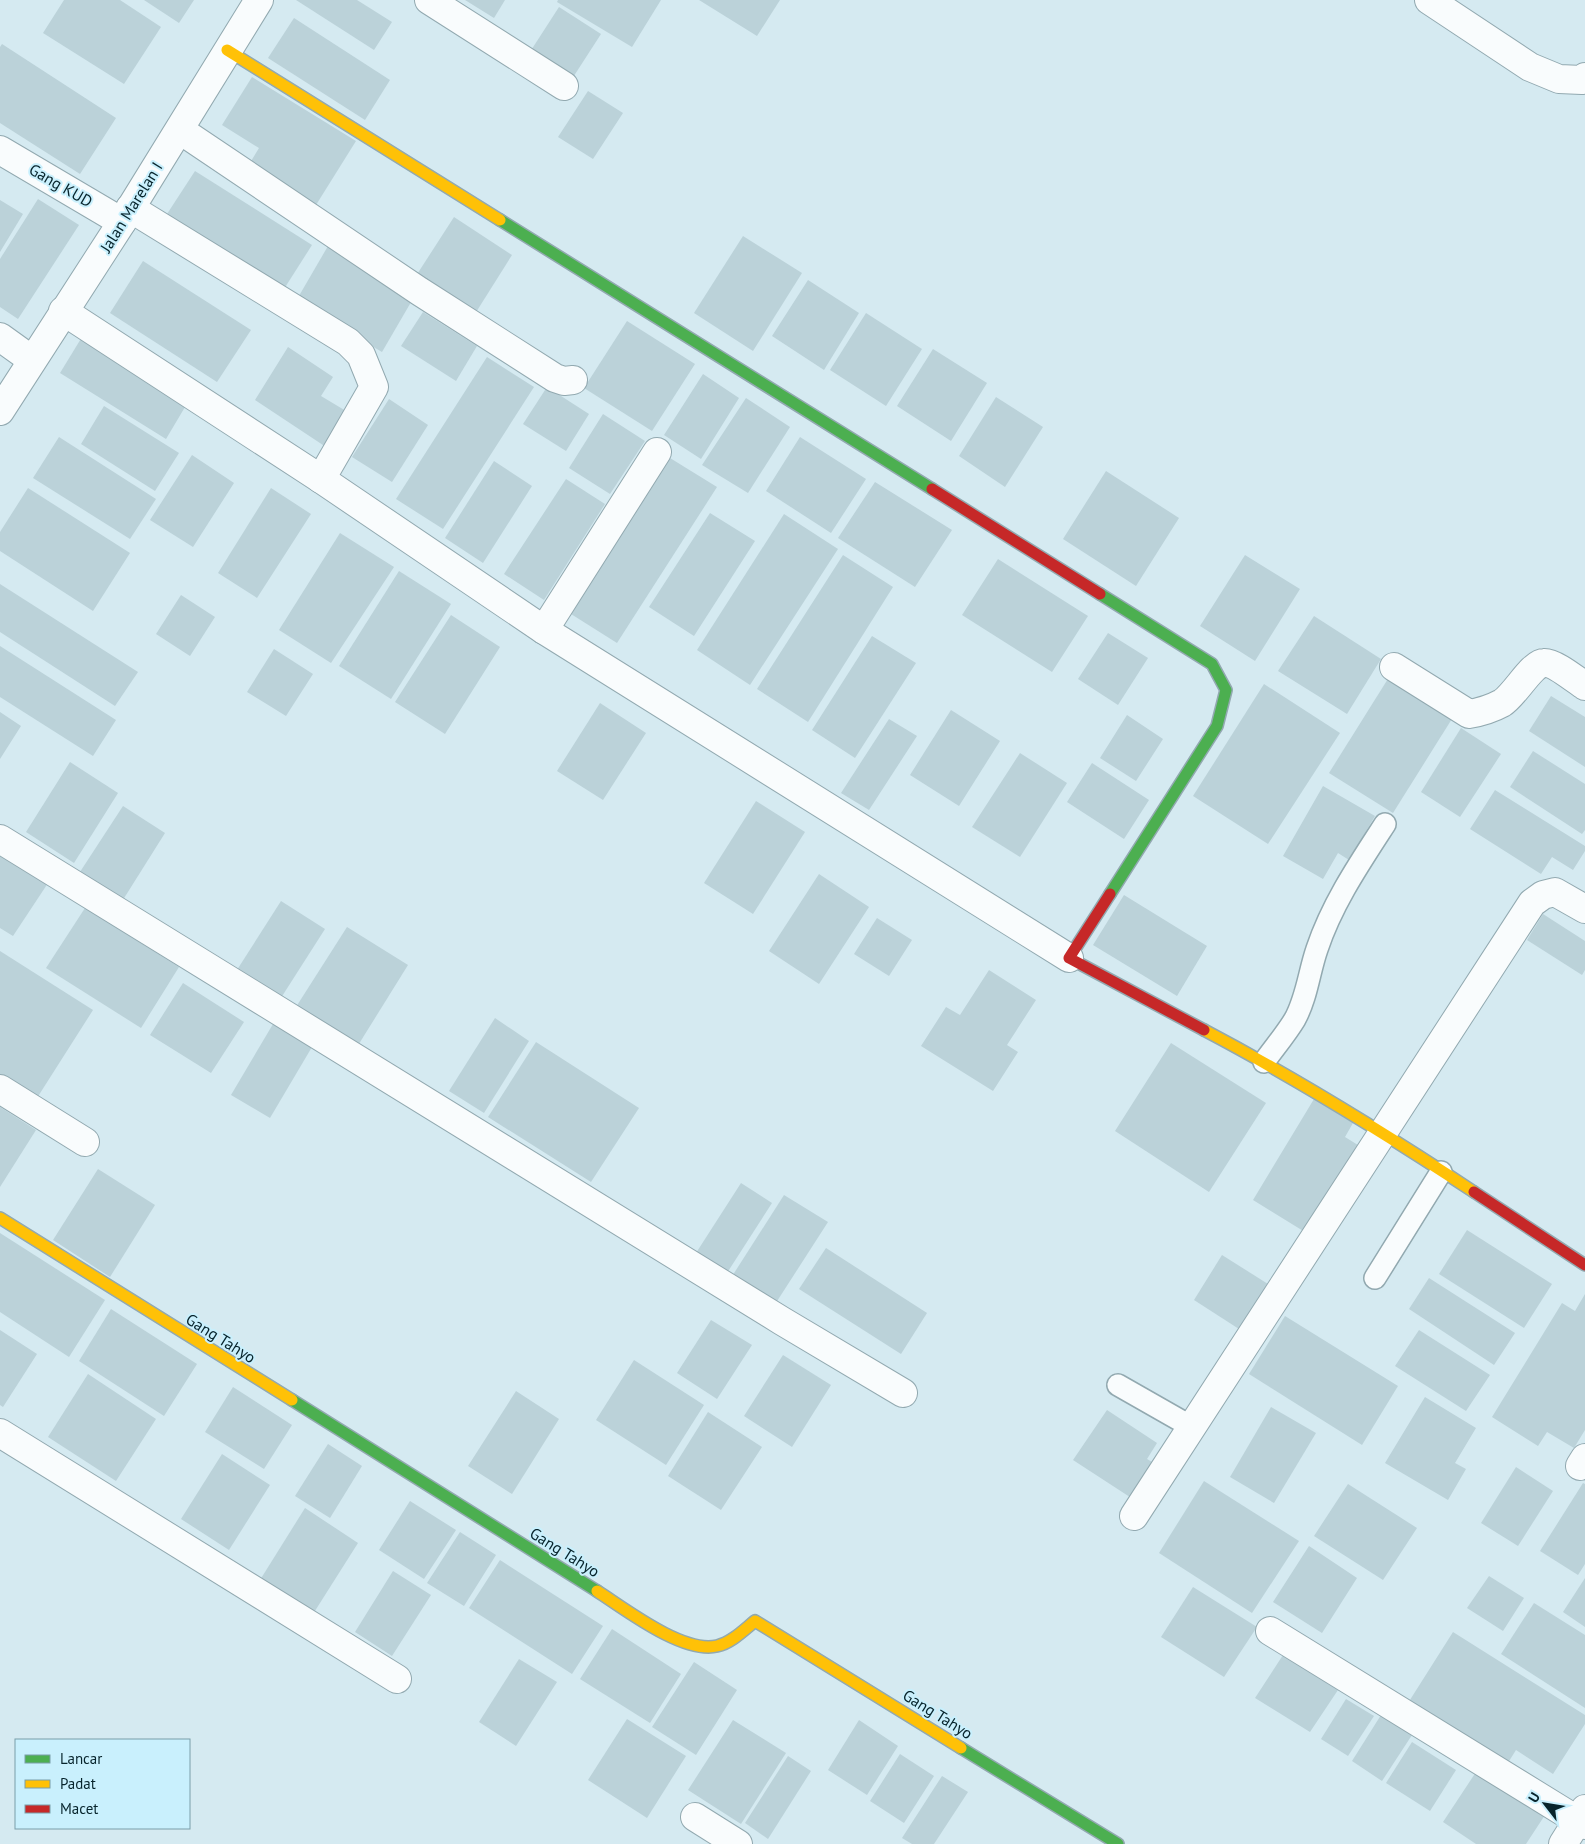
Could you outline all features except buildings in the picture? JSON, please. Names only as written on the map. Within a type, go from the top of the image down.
[{"type":"street","name":"Jalan Marelan I","points":[[0,411],[180,130],[259,0]]},
{"type":"street","points":[[429,0],[564,86]]},
{"type":"street","points":[[1429,0],[1530,67],[1559,79],[1582,80],[1585,78]]},
{"type":"street","points":[[227,50],[1212,664],[1226,690],[1218,726],[1069,958]]},
{"type":"street","points":[[180,130],[419,291],[555,378],[573,380]]},
{"type":"street","name":"Gang KUD","points":[[0,150],[126,215],[348,342],[361,355],[374,387],[321,479]]},
{"type":"street","points":[[63,311],[321,479],[544,630],[1069,958],[1264,1062],[1384,1133],[1585,1266]]},
{"type":"street","points":[[0,337],[32,360]]},
{"type":"street","points":[[544,630],[657,452]]},
{"type":"street","points":[[1394,667],[1469,714],[1484,711],[1503,702],[1520,687],[1535,666],[1544,662],[1552,664],[1585,686]]},
{"type":"street","points":[[0,839],[765,1311],[903,1393]]},
{"type":"street","points":[[1134,1516],[1190,1426],[1277,1298],[1532,903],[1543,895],[1555,892],[1585,909]]},
{"type":"street","points":[[0,1089],[85,1142]]},
{"type":"street","name":"Gang Tahyo","points":[[0,1218],[670,1637],[708,1648],[727,1644],[755,1620],[1118,1844]]},
{"type":"street","points":[[0,1433],[397,1680]]},
{"type":"street","points":[[1270,1630],[1583,1818],[1563,1844]]},
{"type":"street","points":[[695,1817],[738,1844]]},
{"type":"lane","points":[[1264,1062],[1295,1018],[1308,983],[1317,949],[1329,921],[1352,875],[1385,824]]},
{"type":"lane","points":[[1376,1278],[1441,1172]]},
{"type":"lane","points":[[1118,1385],[1190,1426]]},
{"type":"traffic: fast","points":[[500,220],[932,489]]},
{"type":"traffic: fast","points":[[1100,594],[1212,664],[1226,690],[1217,726],[1110,894]]},
{"type":"traffic: fast","points":[[292,1400],[597,1591]]},
{"type":"traffic: fast","points":[[961,1748],[1118,1844]]},
{"type":"traffic: slow","points":[[227,50],[500,220]]},
{"type":"traffic: slow","points":[[1204,1030],[1341,1108],[1474,1192]]},
{"type":"traffic: slow","points":[[0,1218],[292,1400]]},
{"type":"traffic: slow","points":[[597,1591],[671,1637],[703,1647],[717,1646],[727,1642],[755,1621],[961,1748]]},
{"type":"traffic: jam","points":[[932,489],[1100,594]]},
{"type":"traffic: jam","points":[[1110,894],[1069,958],[1204,1030]]},
{"type":"traffic: jam","points":[[1474,1192],[1585,1265]]}]
